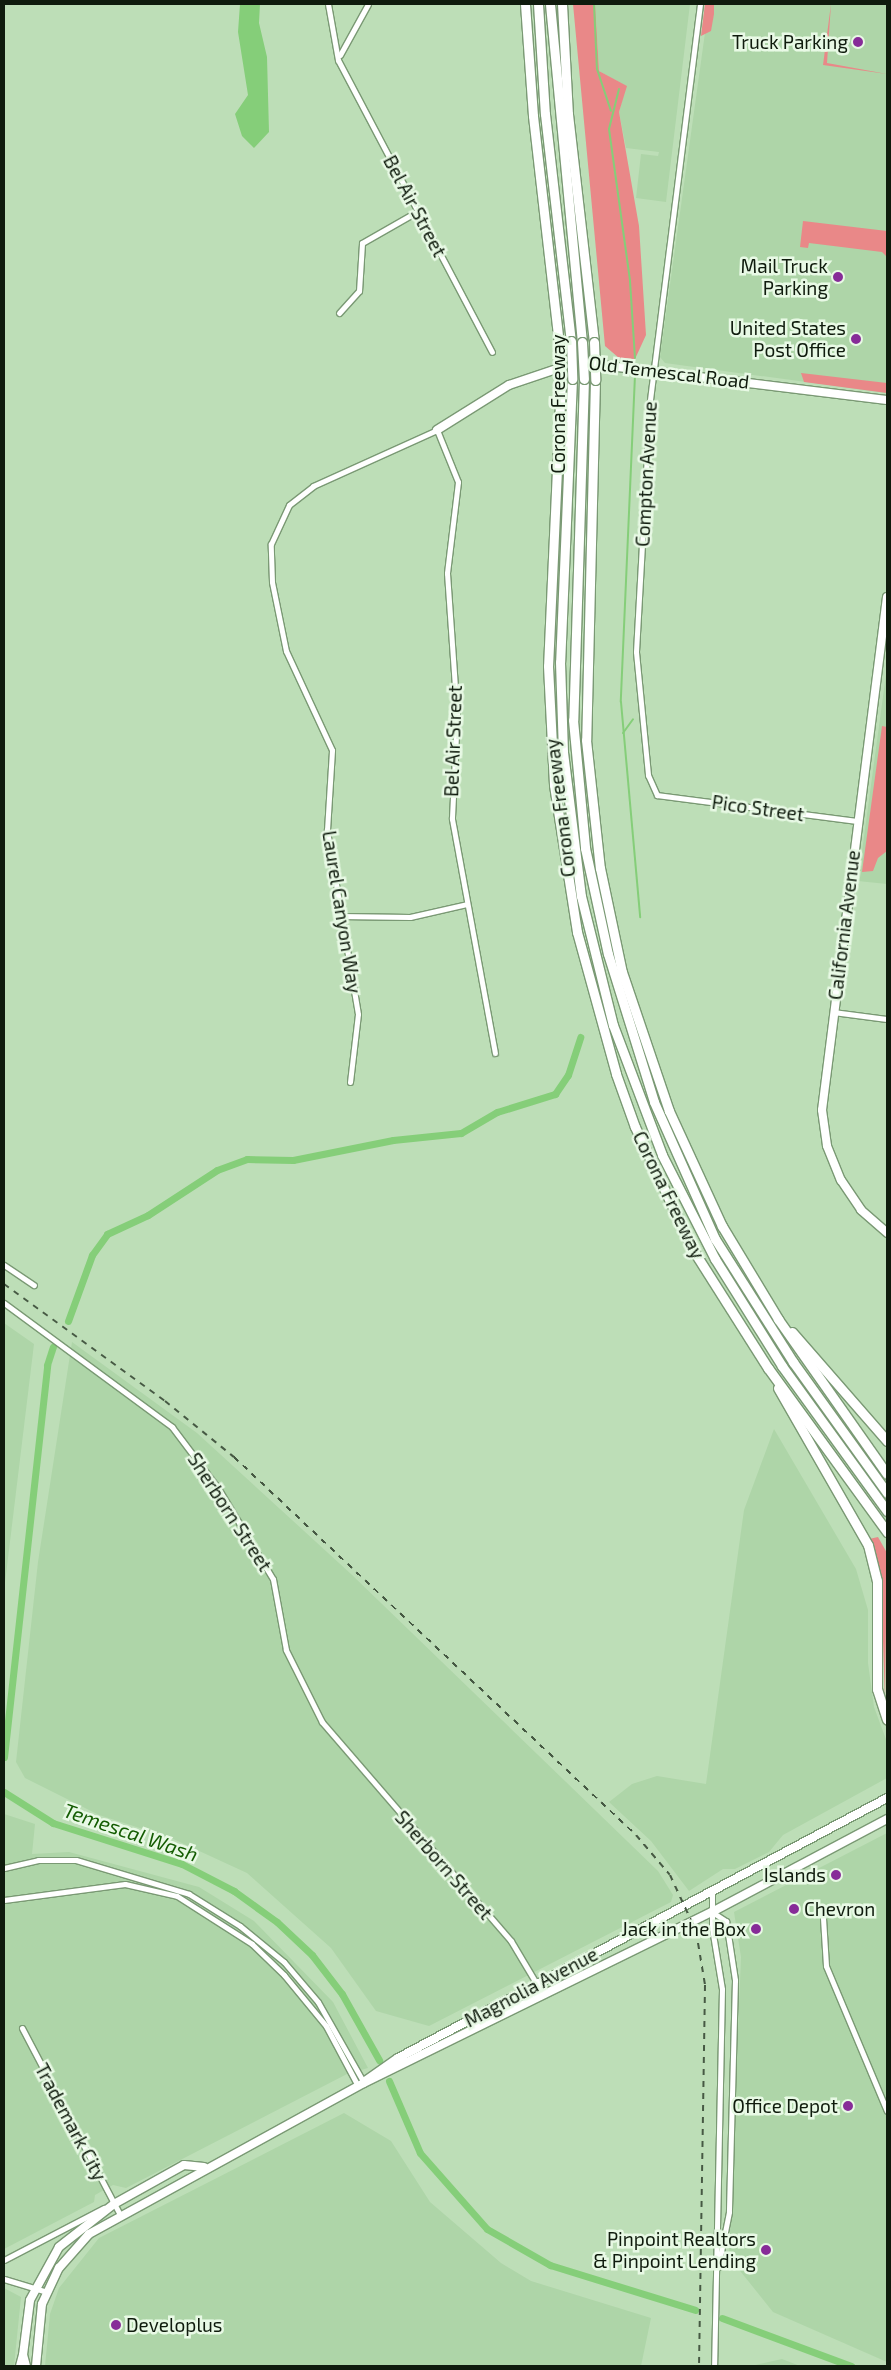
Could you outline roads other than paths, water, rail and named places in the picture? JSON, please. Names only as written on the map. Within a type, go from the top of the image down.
[{"type":"highway","name":"Corona Freeway","points":[[525,4],[533,116],[559,344],[561,381],[548,666],[558,825],[577,932],[635,1127],[693,1250],[768,1368],[887,1532]]},
{"type":"highway","points":[[538,4],[544,105],[571,341],[572,379],[561,715],[566,795],[581,896]]},
{"type":"highway","points":[[550,4],[584,379],[581,497],[572,683],[585,848],[618,991],[668,1137],[732,1269],[887,1493]]},
{"type":"highway","name":"Corona Freeway","points":[[562,4],[568,114],[594,342],[596,380],[584,673],[590,792],[608,914],[652,1064],[714,1209],[778,1319],[887,1474]]},
{"type":"highway","points":[[558,328],[562,257]]},
{"type":"highway","points":[[581,497],[589,565]]},
{"type":"highway","points":[[558,825],[581,896],[613,1025],[641,1106],[679,1192],[755,1325],[887,1511]]},
{"type":"highway","points":[[652,1064],[668,1137]]},
{"type":"highway","points":[[778,1319],[887,1441]]},
{"type":"highway","points":[[768,1368],[868,1545],[877,1581],[877,1689],[887,1719]]},
{"type":"main road","name":"Old Temescal Road","points":[[437,430],[509,385],[557,365],[577,362],[653,369],[887,400]]},
{"type":"main road","name":"California Avenue","points":[[887,597],[822,1095],[827,1146],[850,1195],[887,1233]]},
{"type":"main road","name":"Magnolia Avenue","points":[[366,2082],[398,2058],[887,1798]]},
{"type":"main road","name":"Magnolia Avenue","points":[[36,2366],[39,2319],[47,2292],[74,2250],[89,2234],[120,2215],[189,2181],[204,2168],[366,2082],[405,2066],[542,1993],[712,1912],[887,1819]]},
{"type":"main road","name":"Magnolia Avenue","points":[[26,2366],[23,2355],[36,2287],[59,2247],[114,2204],[184,2165],[204,2168]]},
{"type":"main road","points":[[20,2366],[23,2355]]},
{"type":"street","name":"Bel Air Street","points":[[328,4],[339,58],[492,352]]},
{"type":"street","points":[[339,58],[368,4]]},
{"type":"street","name":"Compton Avenue","points":[[657,795],[648,775],[636,652],[653,369],[700,4]]},
{"type":"street","points":[[339,313],[359,291],[362,243],[418,211]]},
{"type":"street","name":"Bel Air Street","points":[[437,430],[458,482],[447,551],[457,715],[450,802],[467,904],[496,1053]]},
{"type":"street","name":"Laurel Canyon Way","points":[[350,1082],[358,1014],[326,830],[332,750],[286,651],[272,582],[271,544],[289,505],[313,486],[437,430]]},
{"type":"street","name":"Pico Street","points":[[657,795],[858,821]]},
{"type":"street","points":[[340,916],[410,917],[467,904]]},
{"type":"street","points":[[833,1012],[887,1019]]},
{"type":"street","points":[[4,1265],[34,1286]]},
{"type":"street","name":"Sherborn Street","points":[[4,1303],[172,1427],[218,1488],[273,1579],[286,1650],[322,1722],[511,1941],[542,1993]]},
{"type":"street","points":[[4,1868],[38,1860],[76,1860],[189,1894],[284,1962],[318,2002],[366,2082]]},
{"type":"street","points":[[4,1900],[125,1884],[177,1896],[252,1944],[284,1975],[326,2026],[366,2082]]},
{"type":"street","points":[[712,1891],[712,1912],[722,1989],[718,2267],[715,2300],[714,2366]]},
{"type":"street","points":[[712,1912],[726,1921],[735,1980],[729,2212],[718,2267]]},
{"type":"street","points":[[823,1918],[826,1966],[887,2111]]},
{"type":"street","name":"Trademark City","points":[[22,2028],[120,2215]]},
{"type":"street","points":[[4,2260],[114,2204]]},
{"type":"street","points":[[4,2279],[36,2287],[47,2292]]},
{"type":"waterway","points":[[594,4],[597,69],[611,111]]},
{"type":"waterway","points":[[619,89],[609,129],[630,281],[635,358]]},
{"type":"waterway","points":[[635,375],[621,702],[640,917]]},
{"type":"waterway","points":[[623,733],[633,719]]},
{"type":"waterway","points":[[68,1321],[92,1255],[107,1234],[148,1215],[217,1170],[247,1159],[293,1160],[393,1140],[461,1133],[497,1112],[555,1094],[568,1075],[580,1037]]},
{"type":"waterway","points":[[4,1757],[47,1365],[53,1347]]},
{"type":"waterway","name":"Temescal Wash","points":[[4,1792],[53,1823],[182,1864],[234,1891],[277,1922],[312,1955],[342,1994],[379,2060]]},
{"type":"waterway","name":"Temescal Wash","points":[[389,2081],[420,2153],[487,2229],[550,2265],[695,2310]]},
{"type":"waterway","name":"Temescal Wash","points":[[722,2318],[851,2366]]},
{"type":"railway","points":[[4,1284],[165,1401],[234,1457],[636,1835],[670,1875],[696,1931],[705,1985],[699,2366]]},
{"type":"place","name":"Truck Parking","points":[[858,42]]},
{"type":"place","name":"Mail Truck Parking","points":[[838,277]]},
{"type":"place","name":"United States Post Office","points":[[856,339]]},
{"type":"place","name":"Islands","points":[[836,1875]]},
{"type":"place","name":"Chevron","points":[[794,1909]]},
{"type":"place","name":"Jack in the Box","points":[[756,1929]]},
{"type":"place","name":"Office Depot","points":[[848,2106]]},
{"type":"place","name":"Pinpoint Realtors & Pinpoint Lending","points":[[766,2250]]},
{"type":"place","name":"Developlus","points":[[116,2325]]}]
